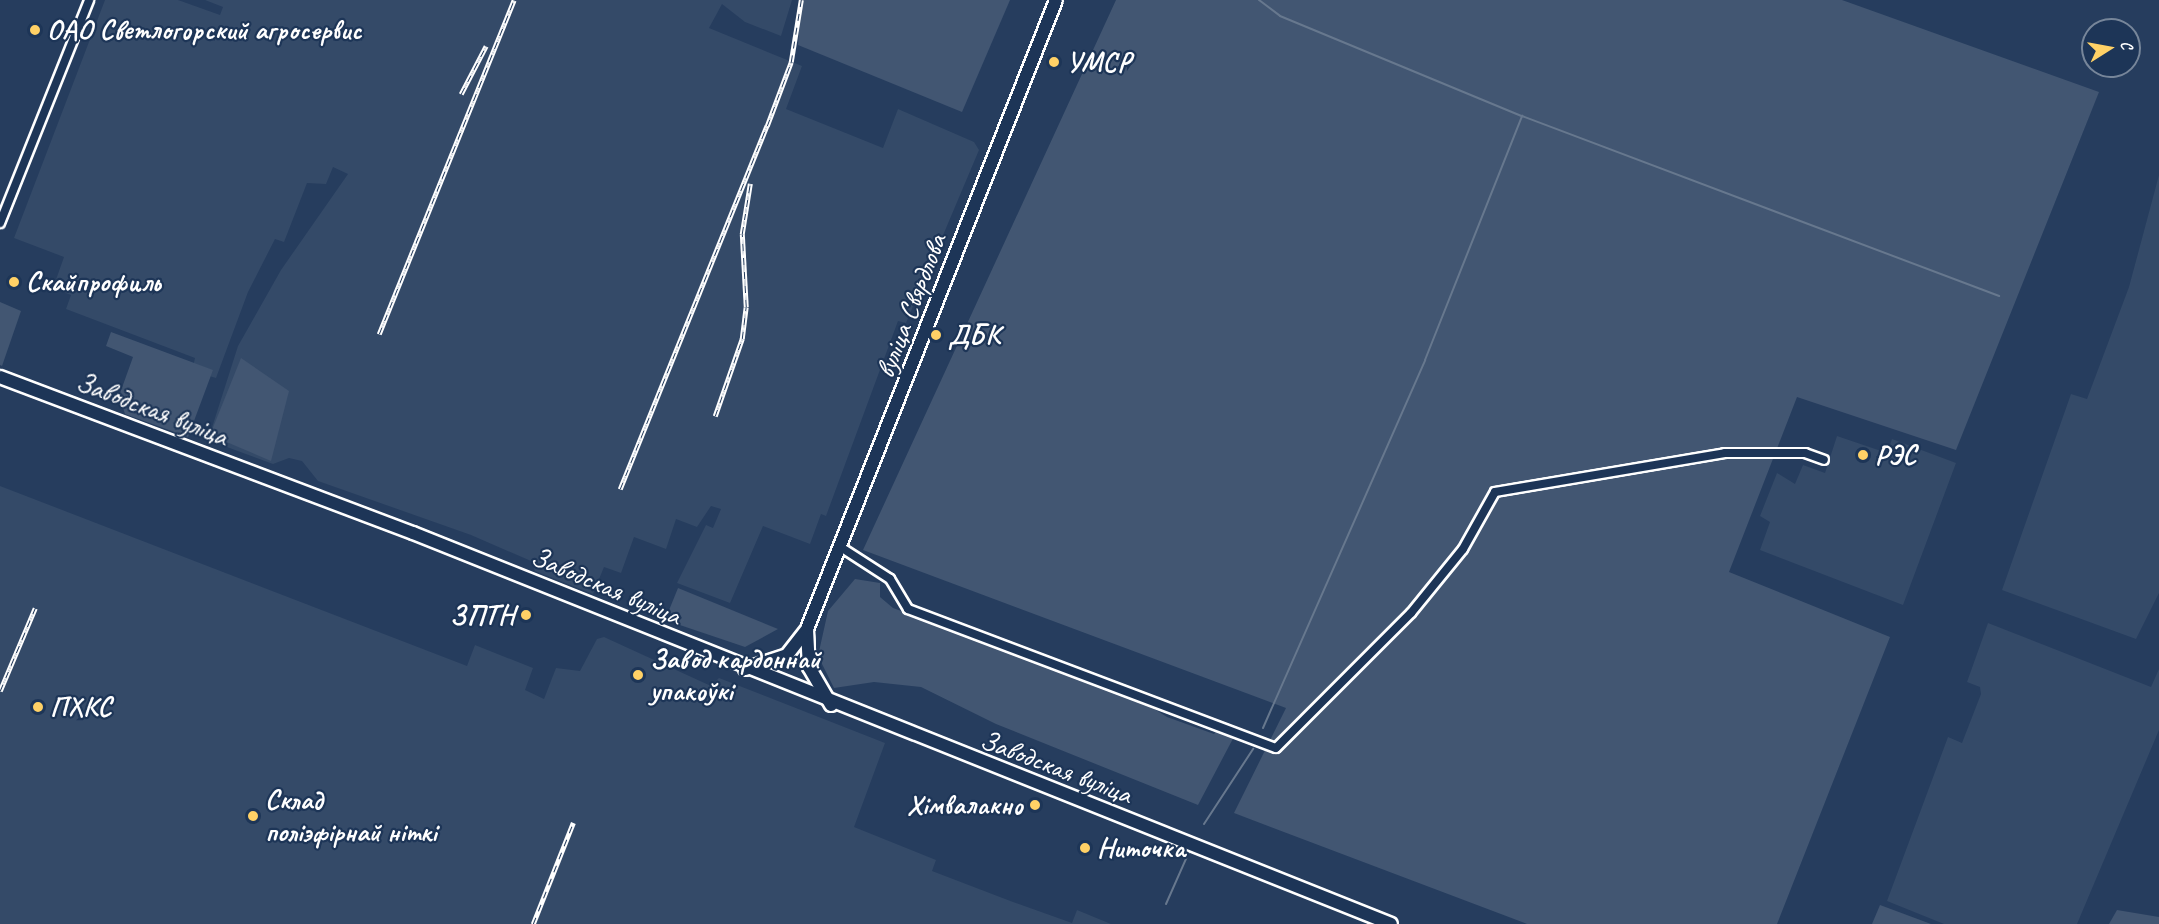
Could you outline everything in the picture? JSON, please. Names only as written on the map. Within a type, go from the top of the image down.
[{"type":"main road","name":"вуліца Свярдлова","points":[[807,629],[842,548],[1056,0]]},
{"type":"main road","name":"Заводская вуліца","points":[[0,377],[413,533],[831,705],[1391,924]]},
{"type":"main road","points":[[745,669],[787,655],[807,629]]},
{"type":"main road","points":[[807,629],[809,667],[831,705]]},
{"type":"street","points":[[0,223],[89,0]]},
{"type":"street","points":[[842,548],[890,579],[908,609],[1276,748],[1411,613],[1463,549],[1495,492],[1725,453],[1805,453],[1824,460]]},
{"type":"shaded area","points":[[105,0],[178,0],[220,15],[223,7],[205,0],[792,0],[781,36],[745,22],[722,4],[709,28],[802,66],[786,109],[883,148],[898,109],[974,142],[979,150],[906,323],[898,321],[826,516],[821,514],[810,544],[763,526],[730,603],[677,583],[706,525],[713,528],[721,509],[711,506],[697,527],[676,519],[666,549],[634,537],[621,573],[604,567],[593,594],[535,571],[531,561],[471,535],[318,481],[302,461],[289,458],[273,464],[208,440],[238,346],[281,270],[348,174],[333,167],[326,184],[307,183],[284,242],[275,239],[248,292],[216,378],[192,371],[195,358],[66,309],[71,295],[53,288],[64,257],[14,238]]},
{"type":"shaded area","points":[[801,0],[1010,0],[962,112],[798,45]]},
{"type":"shaded area","points":[[1116,0],[1842,0],[2099,92],[1956,450],[1797,397],[1729,572],[1890,637],[1777,924],[1527,924],[1234,813],[1286,708],[863,550]]},
{"type":"shaded area","points":[[2159,175],[2159,593],[2136,639],[2002,590],[2071,394],[2087,399],[2129,287]]},
{"type":"shaded area","points":[[0,302],[21,311],[2,366],[0,365]]},
{"type":"shaded area","points":[[111,332],[213,370],[188,437],[125,414],[119,396],[133,357],[106,346]]},
{"type":"shaded area","points":[[241,358],[289,391],[271,461],[210,435]]},
{"type":"shaded area","points":[[1837,436],[1887,453],[1892,439],[1956,463],[1903,605],[1760,550],[1770,522],[1760,516],[1777,473],[1795,484],[1803,465],[1825,473]]},
{"type":"shaded area","points":[[0,486],[467,666],[475,645],[533,668],[525,690],[544,699],[556,668],[580,671],[597,639],[604,637],[711,686],[719,678],[885,743],[854,827],[936,860],[932,871],[1013,902],[1072,923],[1077,910],[1111,924],[0,924]]},
{"type":"shaded area","points":[[855,579],[880,583],[880,597],[893,608],[1131,694],[1167,717],[1214,734],[1223,723],[1237,731],[1198,805],[996,724],[921,687],[874,682],[834,688],[818,656],[828,611]]},
{"type":"shaded area","points":[[678,588],[778,629],[745,647],[665,620]]},
{"type":"shaded area","points":[[1988,623],[2151,687],[2159,669],[2159,730],[2077,924],[1944,924],[1887,901],[1948,737],[1962,743],[1981,694],[1980,687],[1967,682]]},
{"type":"shaded area","points":[[1880,905],[1931,924],[1872,924]]},
{"type":"shaded area","points":[[2117,910],[2159,917],[2159,924],[2109,924]]},
{"type":"waterway","points":[[1259,0],[1280,16],[1522,116],[1999,296]]},
{"type":"waterway","points":[[1263,728],[1425,360],[1522,116]]},
{"type":"waterway","points":[[1204,824],[1253,749]]},
{"type":"waterway","points":[[1166,904],[1189,852]]},
{"type":"railway","points":[[379,334],[514,0]]},
{"type":"railway","points":[[620,489],[791,62],[801,0]]},
{"type":"railway","points":[[461,94],[486,46]]},
{"type":"railway","points":[[715,416],[742,339],[746,307],[742,234],[750,184]]},
{"type":"railway","points":[[0,691],[35,608]]},
{"type":"railway","points":[[533,924],[573,823]]},
{"type":"place","name":"ОАО Светлогорский агросервис","points":[[35,30]]},
{"type":"place","name":"УМСР","points":[[1054,62]]},
{"type":"place","name":"Скайпрофиль","points":[[14,282]]},
{"type":"place","name":"ДБК","points":[[936,335]]},
{"type":"place","name":"РЭС","points":[[1863,455]]},
{"type":"place","name":"ЗПТН","points":[[526,615]]},
{"type":"place","name":"Завод кардоннай упакоўкі","points":[[638,675]]},
{"type":"place","name":"ПХКС","points":[[38,707]]},
{"type":"place","name":"Хімвалакно","points":[[1035,805]]},
{"type":"place","name":"Склад поліэфірнай ніткі","points":[[253,816]]},
{"type":"place","name":"Ниточка","points":[[1085,848]]}]
